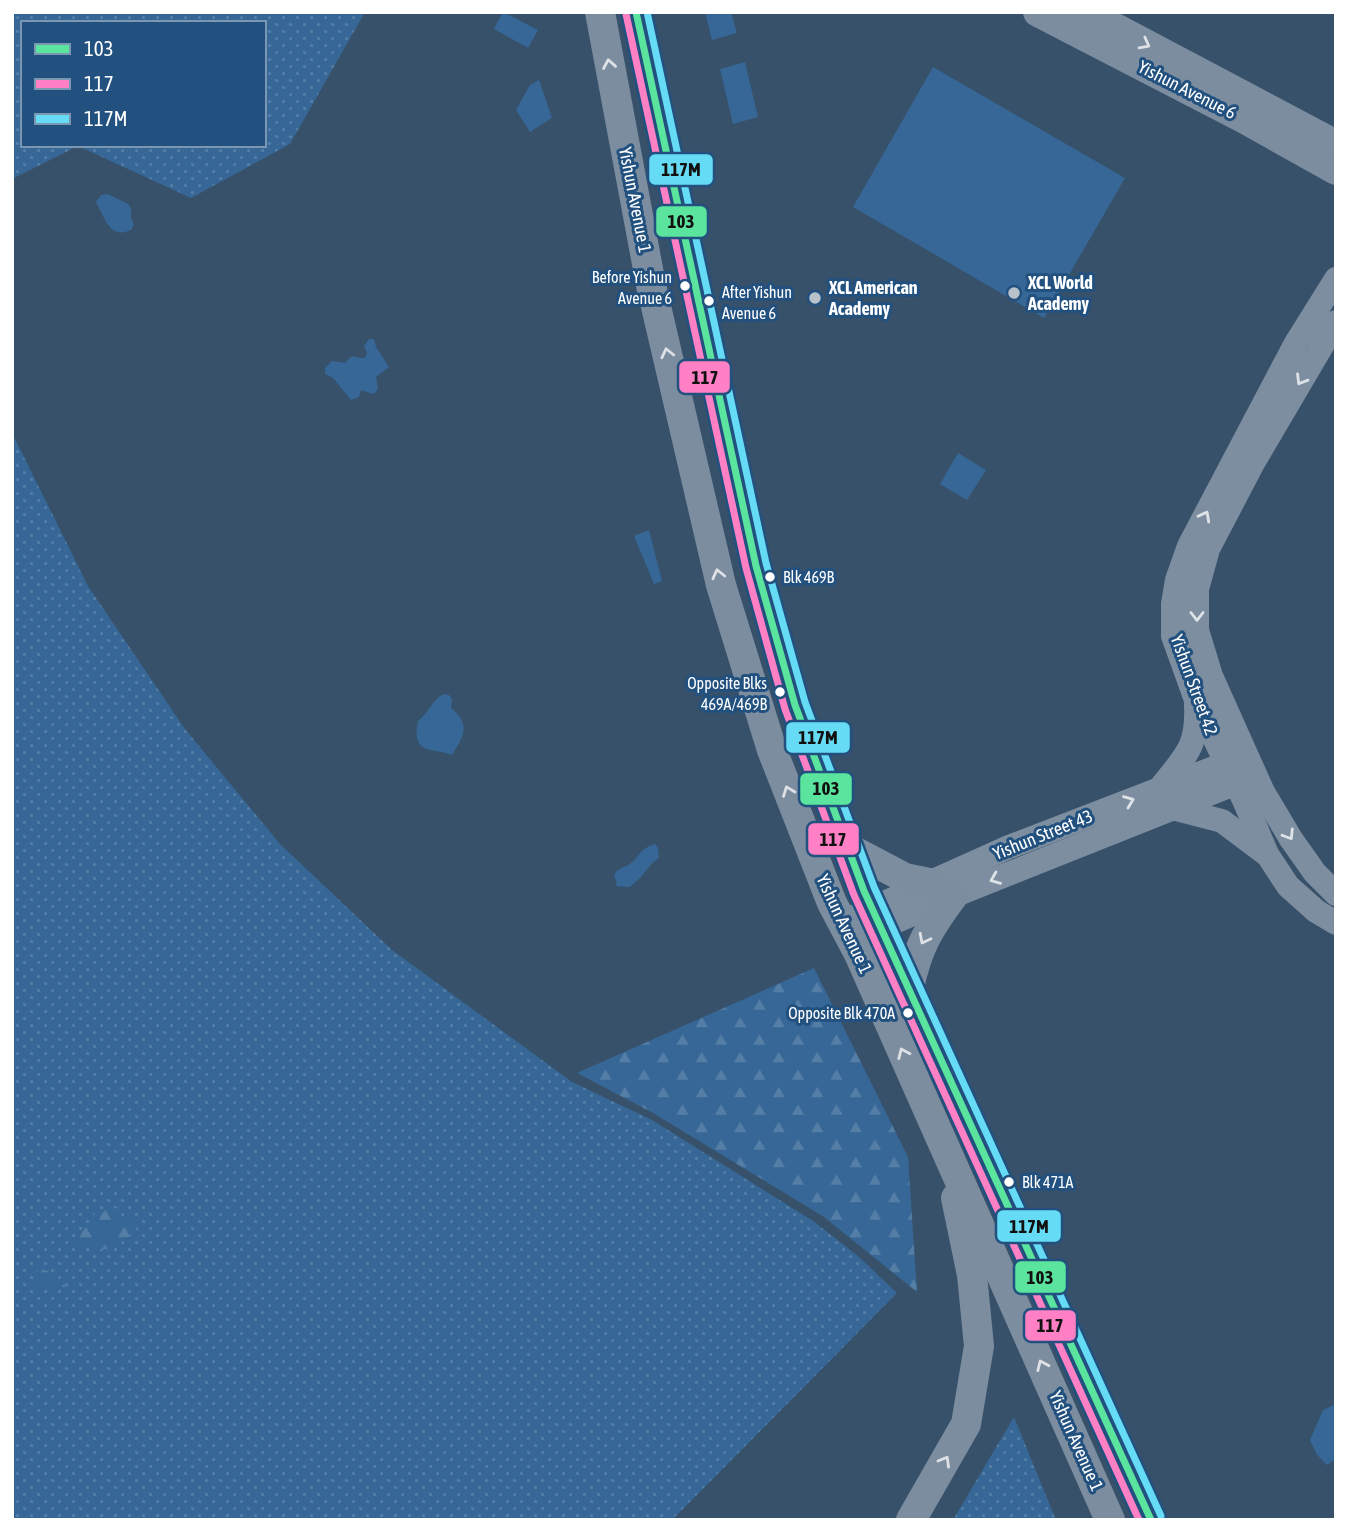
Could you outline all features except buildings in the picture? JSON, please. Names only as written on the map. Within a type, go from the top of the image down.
[{"type":"main road","name":"Yishun Avenue 1","points":[[600,12],[651,285],[721,585],[772,750],[832,903],[950,1158],[1110,1520]]},
{"type":"main road","name":"Yishun Avenue 1","points":[[636,12],[756,566],[795,705],[877,917],[908,988],[1151,1520]]},
{"type":"main road","name":"Yishun Avenue 6","points":[[1038,12],[1332,165]]},
{"type":"main road","name":"Yishun Avenue 6","points":[[1085,12],[1332,165]]},
{"type":"main road","points":[[850,849],[905,878],[941,890],[933,923],[914,959],[908,988]]},
{"type":"main road","points":[[911,1520],[966,1424],[979,1346],[972,1275],[959,1218],[950,1158]]},
{"type":"street","name":"Yishun Street 42","points":[[1336,279],[1296,343],[1189,546],[1177,580],[1173,604],[1173,636],[1196,700],[1241,770],[1315,873],[1336,894]]},
{"type":"street","name":"Yishun Street 42","points":[[1336,322],[1252,463],[1208,549],[1197,589],[1197,630],[1267,854],[1288,886],[1315,911],[1336,923]]},
{"type":"street","points":[[1196,700],[1197,728],[1189,752],[1165,799],[1222,821],[1267,854]]},
{"type":"street","name":"Yishun Street 43","points":[[941,890],[1009,847],[1165,799],[1241,770]]},
{"type":"street","name":"Yishun Street 43","points":[[847,931],[941,890],[1086,844],[1165,799]]},
{"type":"green space","points":[[12,12],[365,12],[290,144],[191,198],[80,147],[266,147],[266,21],[21,21],[21,147],[76,147],[12,179]]},
{"type":"green space","points":[[503,12],[538,30],[528,48],[494,29]]},
{"type":"green space","points":[[705,12],[731,12],[737,33],[712,40]]},
{"type":"green space","points":[[745,62],[758,117],[733,124],[720,69]]},
{"type":"green space","points":[[933,67],[1125,178],[1044,318],[853,207]]},
{"type":"green space","points":[[539,80],[552,118],[530,132],[516,110],[530,85]]},
{"type":"green space","points":[[108,194],[131,208],[134,224],[131,230],[118,232],[105,220],[96,202],[101,195]]},
{"type":"green space","points":[[369,339],[374,339],[389,367],[376,377],[376,392],[372,394],[361,390],[359,397],[351,400],[333,378],[325,374],[325,368],[332,361],[345,363],[353,356],[365,358],[367,353],[364,346]]},
{"type":"green space","points":[[12,433],[88,586],[185,729],[280,844],[392,950],[572,1082],[652,1120],[813,1221],[858,1256],[897,1293],[672,1520],[12,1520]]},
{"type":"green space","points":[[958,453],[986,470],[967,500],[940,484]]},
{"type":"green space","points":[[649,530],[662,581],[654,584],[634,536]]},
{"type":"green space","points":[[444,694],[452,699],[451,708],[461,720],[464,731],[452,755],[425,748],[418,740],[418,721],[436,699]]},
{"type":"green space","points":[[655,844],[659,858],[629,887],[615,886],[617,883],[614,875],[617,871]]},
{"type":"green space","points":[[814,968],[908,1157],[917,1292],[824,1217],[653,1113],[577,1073]]},
{"type":"green space","points":[[118,1208],[124,1221],[136,1216],[140,1224],[118,1245],[96,1249],[73,1244],[96,1212]]},
{"type":"green space","points":[[38,1268],[53,1273],[66,1287],[36,1289]]},
{"type":"green space","points":[[1336,1404],[1336,1459],[1327,1465],[1317,1455],[1310,1440],[1323,1410]]},
{"type":"green space","points":[[1014,1417],[1056,1520],[953,1520]]},
{"type":"transit line","name":"103","points":[[636,12],[756,566],[795,705],[864,891],[1151,1520]]},
{"type":"transit line","name":"117M","points":[[647,12],[766,563],[805,702],[874,887],[1161,1516]]},
{"type":"transit line","name":"117","points":[[626,14],[746,568],[785,709],[854,895],[1139,1520]]},
{"type":"place","name":"Before Yishun Avenue 6","points":[[685,286]]},
{"type":"place","name":"XCL World Academy","points":[[1014,293]]},
{"type":"place","name":"XCL American Academy","points":[[815,298]]},
{"type":"place","name":"After Yishun Avenue 6","points":[[709,301]]},
{"type":"place","name":"Blk 469B","points":[[770,577]]},
{"type":"place","name":"Opposite Blks 469A/469B","points":[[780,692]]},
{"type":"place","name":"Opposite Blk 470A","points":[[908,1013]]},
{"type":"place","name":"Blk 471A","points":[[1009,1182]]}]
